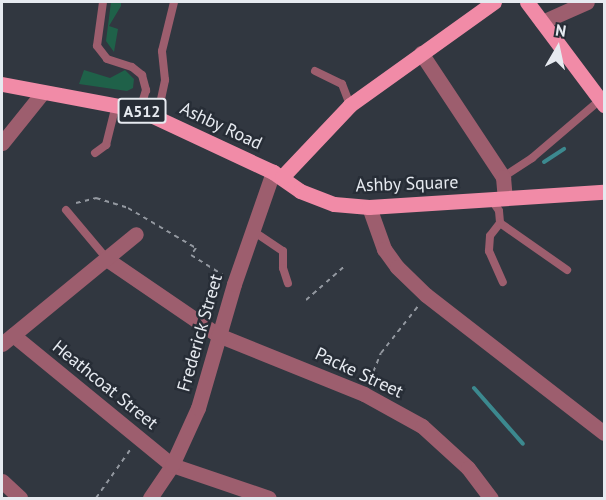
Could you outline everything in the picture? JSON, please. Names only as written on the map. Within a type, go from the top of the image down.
[{"type":"main road","points":[[277,175],[350,105],[494,2]]},
{"type":"main road","points":[[528,2],[602,102]]},
{"type":"main road","name":"Ashby Road","points":[[2,84],[140,110],[277,175]]},
{"type":"main road","name":"Ashby Square","points":[[277,175],[300,191],[324,200],[369,207],[498,198]]},
{"type":"main road","name":"A512","points":[[498,198],[604,192]]},
{"type":"street","points":[[543,22],[587,2]]},
{"type":"street","points":[[421,53],[503,177],[498,198]]},
{"type":"street","points":[[2,143],[43,92]]},
{"type":"street","name":"Frederick Street","points":[[150,498],[172,465],[198,408],[234,284],[277,175]]},
{"type":"street","points":[[369,207],[384,249],[426,295],[604,433]]},
{"type":"street","points":[[7,340],[108,260],[136,234]]},
{"type":"street","name":"Packe Street","points":[[108,260],[218,335],[364,394],[422,426],[448,447],[491,498]]},
{"type":"street","name":"Heathcoat Street","points":[[7,340],[172,465],[269,498]]},
{"type":"street","points":[[2,481],[20,498]]},
{"type":"lane","points":[[103,2],[97,46],[107,59],[132,67],[142,75],[146,90],[140,110]]},
{"type":"lane","points":[[157,118],[165,72],[162,51],[174,2]]},
{"type":"lane","points":[[315,71],[342,84],[350,105]]},
{"type":"lane","points":[[503,177],[532,158],[602,102]]},
{"type":"lane","points":[[95,153],[106,145],[116,105]]},
{"type":"lane","points":[[498,198],[500,223],[488,245],[503,282]]},
{"type":"lane","points":[[66,210],[108,260]]},
{"type":"lane","points":[[500,223],[567,270]]},
{"type":"lane","points":[[253,231],[283,251],[282,268],[288,283]]},
{"type":"path","points":[[76,203],[96,198],[128,208],[196,248],[191,255],[234,284]]},
{"type":"path","points":[[306,300],[346,265]]},
{"type":"path","points":[[364,394],[381,352],[426,295]]},
{"type":"path","points":[[96,498],[138,438]]},
{"type":"green space","points":[[111,2],[121,2],[109,26],[118,29],[114,52],[106,41]]},
{"type":"green space","points":[[84,70],[110,78],[125,70],[134,79],[133,88],[127,91],[79,84]]},
{"type":"waterway","points":[[544,162],[564,149]]},
{"type":"waterway","points":[[474,388],[523,444]]}]
